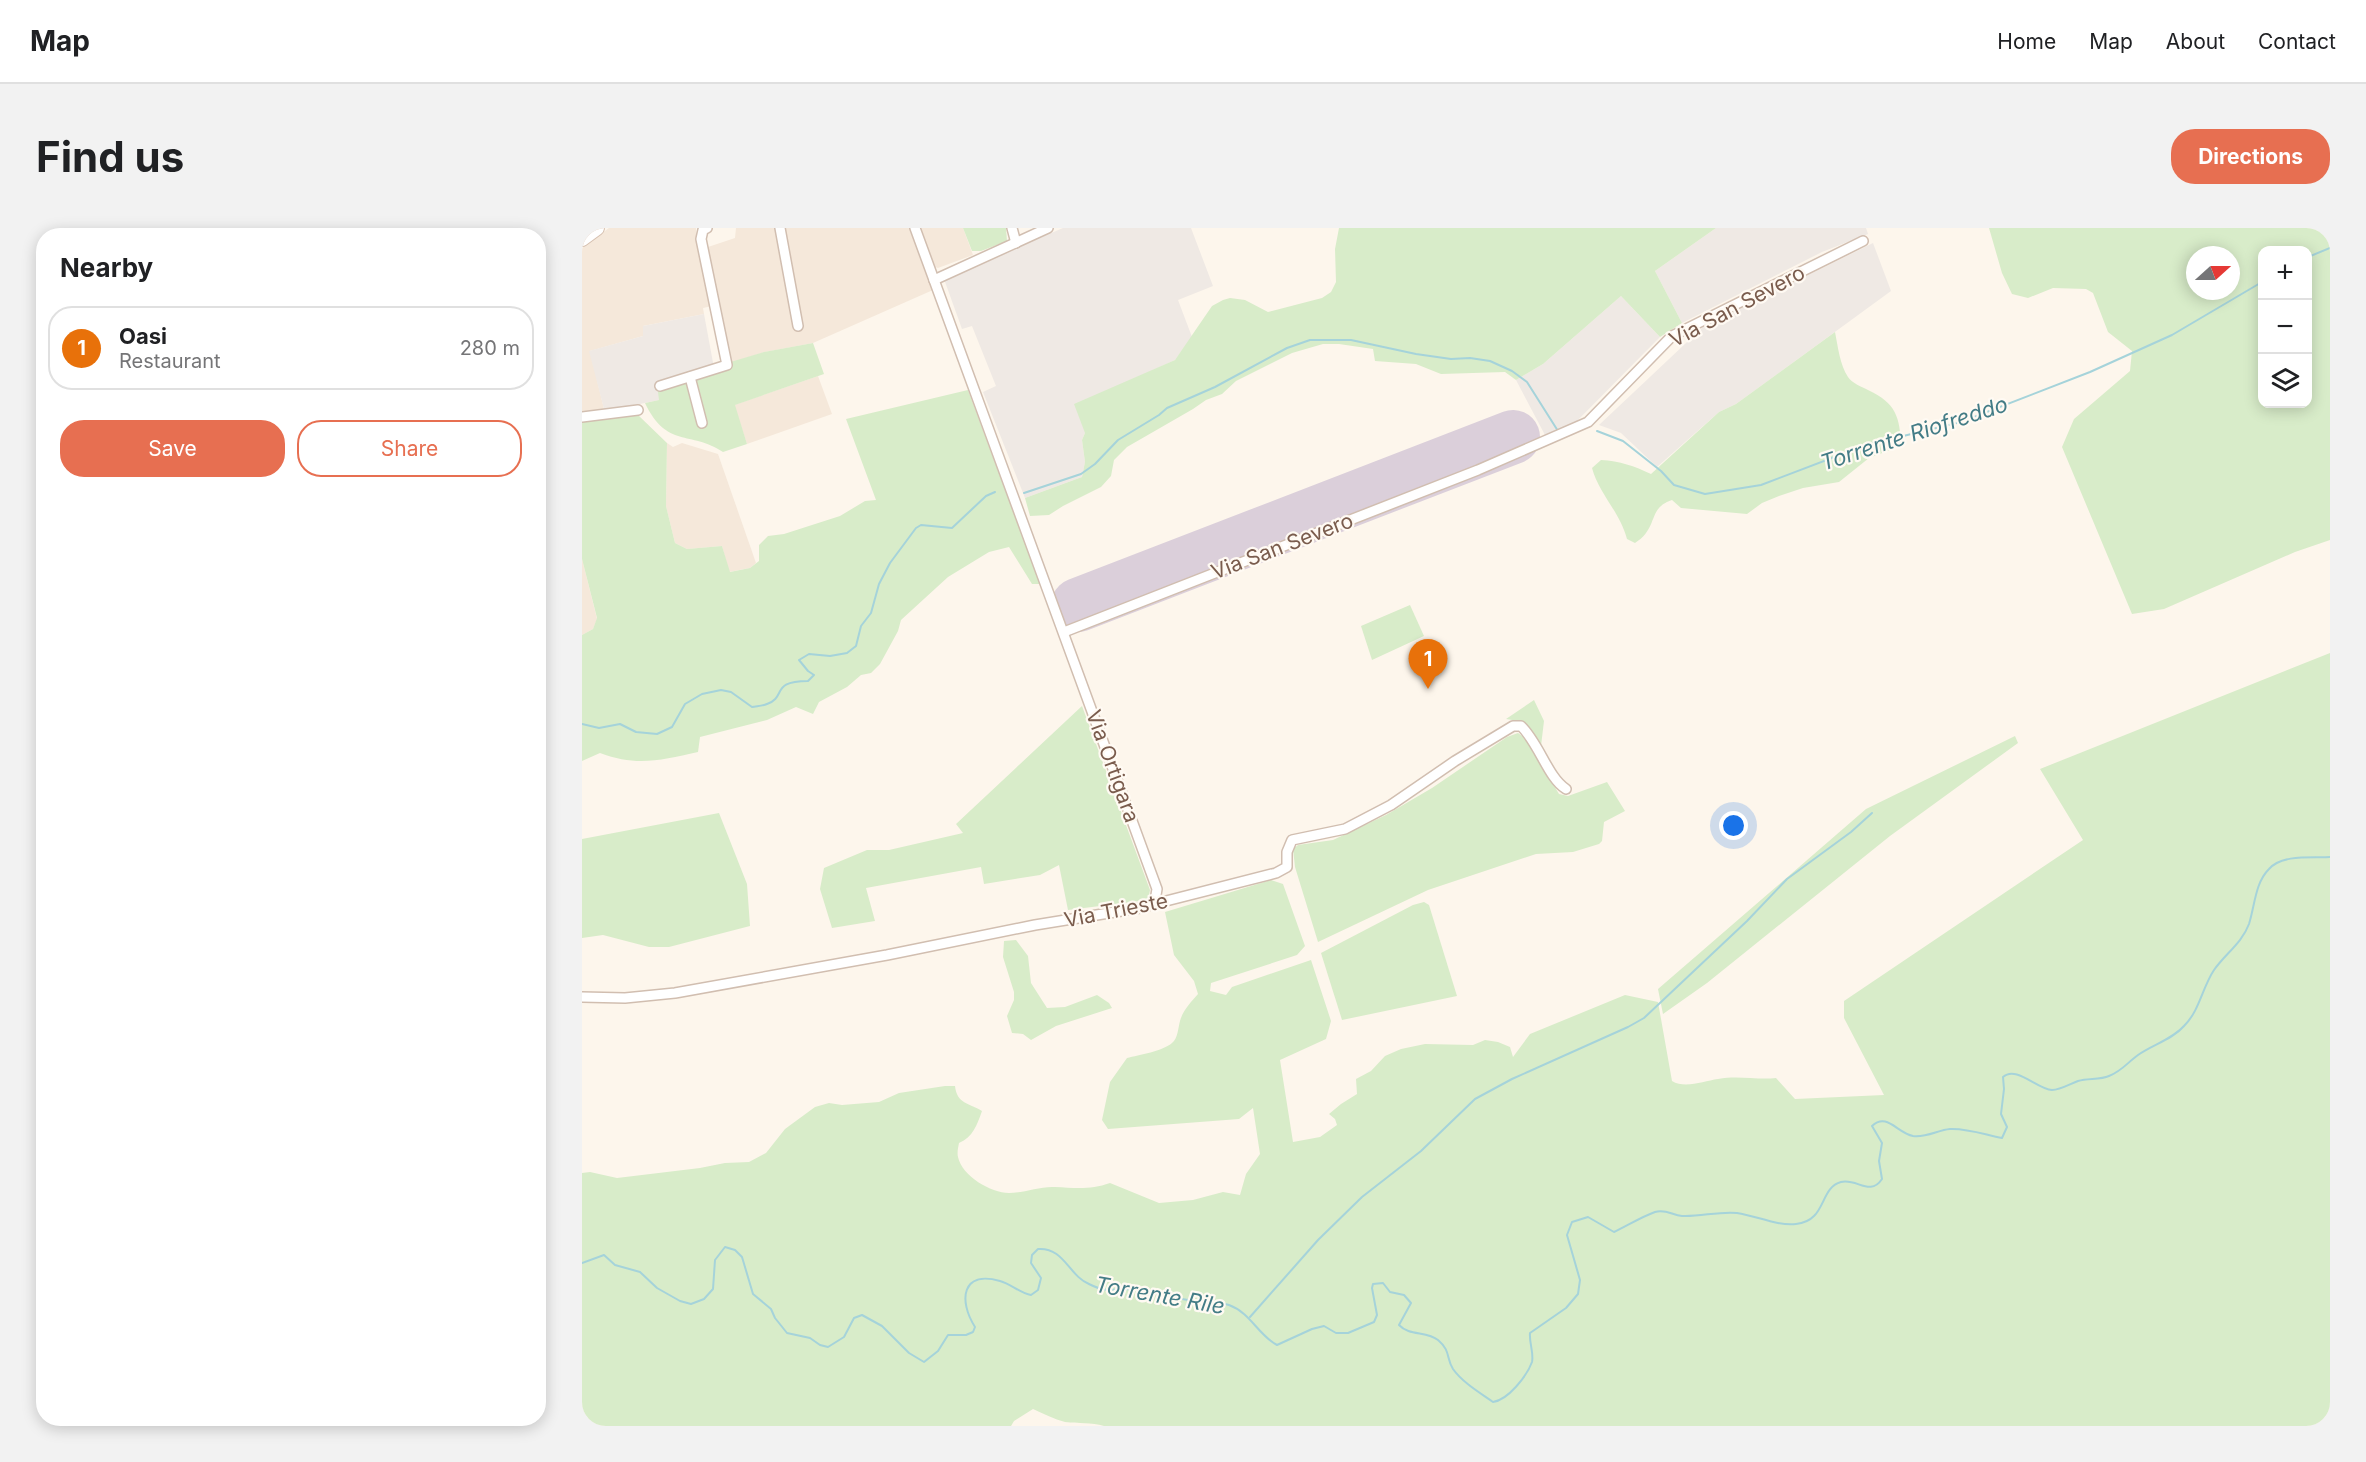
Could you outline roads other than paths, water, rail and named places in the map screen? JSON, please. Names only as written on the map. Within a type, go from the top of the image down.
[{"type":"street","points":[[660,386],[727,365],[701,238],[703,230],[707,228]]},
{"type":"street","points":[[780,228],[798,326]]},
{"type":"street","points":[[915,228],[1064,632]]},
{"type":"street","points":[[1012,228],[1016,243]]},
{"type":"street","points":[[934,280],[1048,228]]},
{"type":"street","name":"Via San Severo","points":[[1064,632],[1478,470],[1588,422],[1672,336],[1863,241]]},
{"type":"street","points":[[690,377],[702,423]]},
{"type":"street","points":[[582,417],[638,410]]},
{"type":"street","name":"Via Ortigara","points":[[1064,632],[1157,890],[1155,901]]},
{"type":"street","name":"Via Trieste","points":[[582,998],[625,998],[675,993],[887,956],[1035,925],[1146,907],[1155,901],[1166,902],[1276,873],[1287,867],[1287,852],[1292,840],[1345,829],[1391,805],[1455,761],[1514,726],[1521,726],[1529,733],[1557,781],[1566,789]]},
{"type":"waterway","name":"Torrente Riofreddo","points":[[2312,255],[2330,248]]},
{"type":"waterway","name":"Torrente Riofreddo","points":[[1597,431],[1623,441],[1661,471],[1674,485],[1705,494],[1761,485],[1866,445],[1961,422],[2090,372],[2172,335],[2258,284]]},
{"type":"waterway","name":"Torrente Riofreddo","points":[[1024,493],[1081,474],[1095,464],[1118,440],[1167,408],[1215,387],[1287,348],[1310,340],[1351,340],[1416,354],[1490,361],[1512,371],[1527,382],[1558,431]]},
{"type":"waterway","name":"Torrente Riofreddo","points":[[582,724],[599,728],[620,724],[636,732],[657,734],[672,727],[685,704],[702,694],[721,690],[731,692],[752,707],[773,701],[784,686],[808,681],[814,675],[799,660],[809,654],[830,656],[847,653],[856,646],[861,626],[871,613],[879,584],[890,563],[916,528],[921,525],[952,528],[986,496],[995,492]]},
{"type":"waterway","points":[[1250,1317],[1318,1240],[1362,1197],[1421,1151],[1475,1099],[1512,1079],[1644,1018],[1747,921],[1787,879],[1851,832],[1872,813]]},
{"type":"waterway","name":"Torrente Rile","points":[[582,1263],[604,1255],[615,1265],[640,1272],[657,1288],[680,1301],[691,1304],[704,1299],[713,1289],[715,1260],[725,1247],[735,1250],[742,1257],[753,1294],[771,1309],[787,1333],[810,1338],[828,1347],[844,1337],[854,1318],[862,1315],[882,1326],[909,1353],[924,1362],[938,1351],[948,1335],[966,1335],[973,1332],[975,1327],[966,1307],[965,1298],[971,1284],[987,1279],[1004,1282],[1031,1295],[1038,1290],[1041,1278],[1031,1263],[1032,1255],[1038,1249],[1054,1252],[1082,1280],[1100,1289],[1129,1289],[1229,1305],[1243,1313],[1270,1341],[1277,1345],[1324,1326],[1336,1333],[1348,1333],[1374,1322],[1377,1315],[1372,1288],[1373,1284],[1383,1283],[1390,1292],[1404,1295],[1411,1303],[1399,1325],[1408,1331],[1429,1335],[1438,1340],[1447,1351],[1451,1365],[1457,1374],[1493,1402],[1511,1392],[1530,1368],[1532,1362],[1530,1333],[1566,1308],[1578,1294],[1580,1280],[1567,1235],[1572,1222],[1588,1217],[1614,1232],[1650,1214],[1662,1211],[1682,1216],[1737,1213],[1774,1222],[1796,1224],[1806,1222],[1813,1217],[1834,1185],[1847,1181],[1868,1187],[1877,1184],[1882,1179],[1879,1161],[1882,1143],[1872,1126],[1877,1122],[1887,1122],[1913,1136],[1956,1129],[2002,1138],[2007,1127],[2001,1114],[2003,1077],[2014,1074],[2046,1089],[2058,1089],[2078,1081],[2114,1074],[2138,1055],[2174,1035],[2189,1020],[2214,970],[2246,931],[2258,888],[2269,869],[2289,859],[2330,857]]},
{"type":"place","name":"Oasi","points":[[1428,689]]}]
